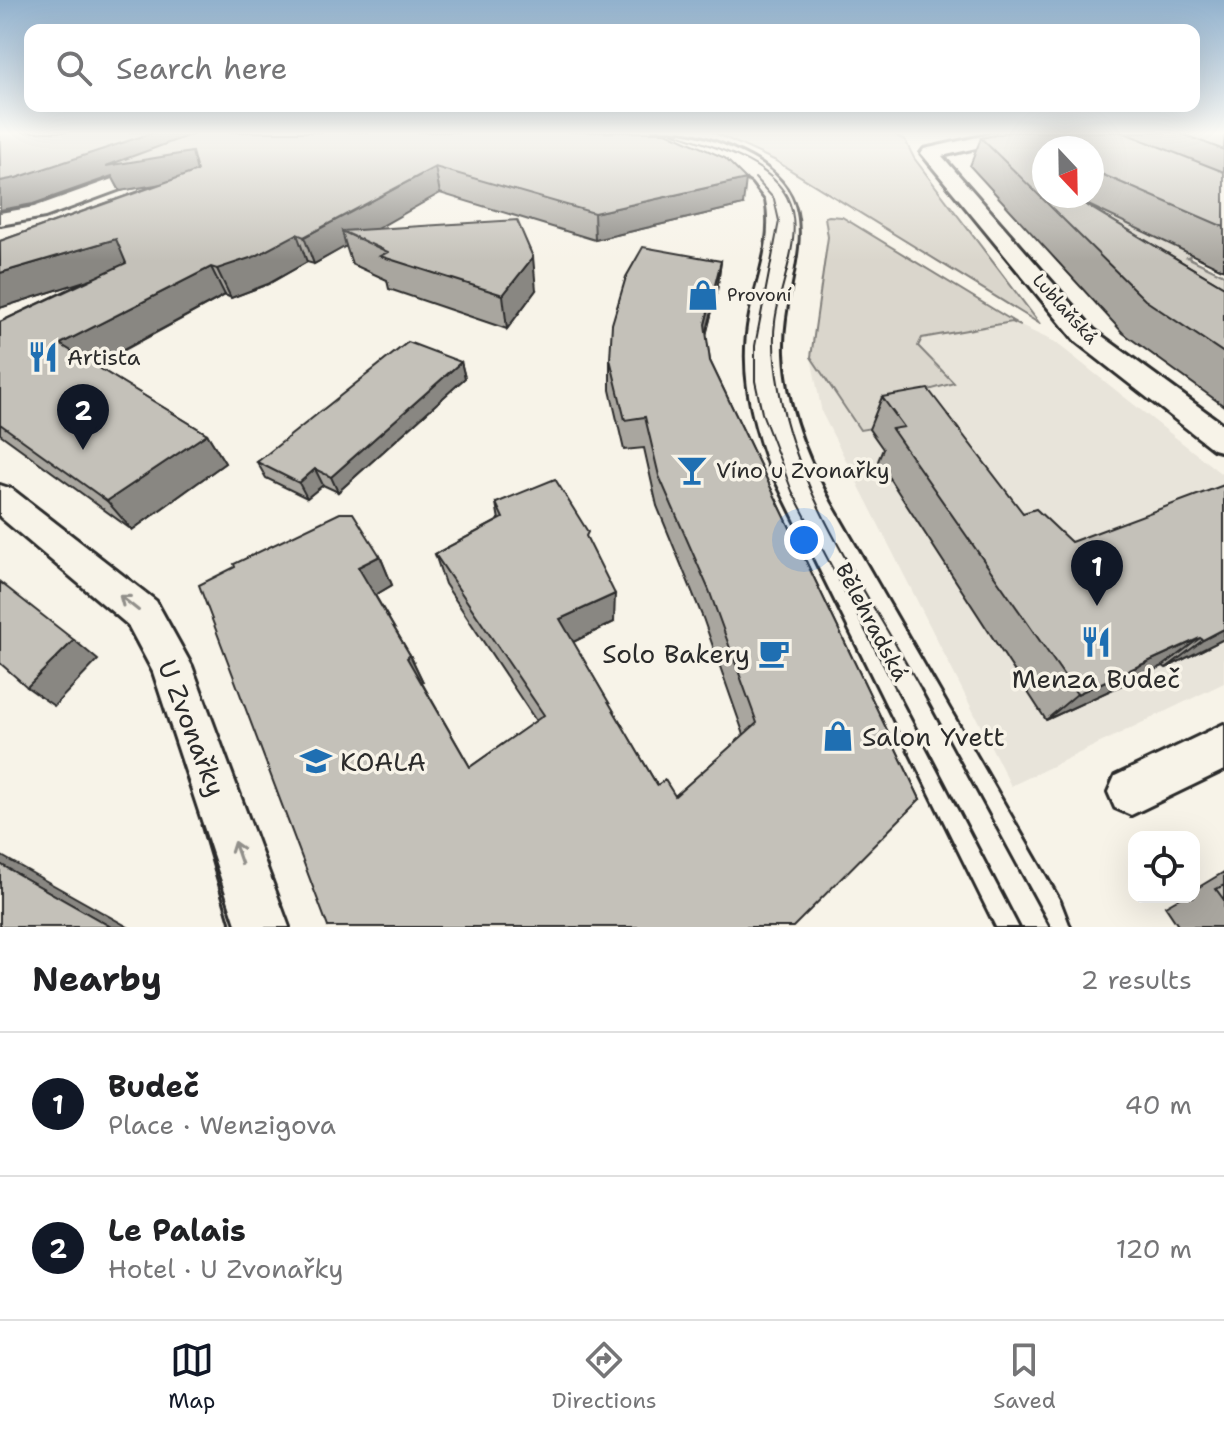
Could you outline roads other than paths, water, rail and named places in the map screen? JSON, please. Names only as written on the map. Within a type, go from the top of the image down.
[{"type":"street","points":[[0,219],[38,213],[140,175]]},
{"type":"street","points":[[757,175],[770,184]]},
{"type":"street","points":[[760,175],[770,184]]},
{"type":"street","name":"Lublaňská","points":[[949,175],[1085,336],[1224,441]]},
{"type":"street","name":"Bělehradská","points":[[770,184],[785,212],[765,335],[768,392],[778,431],[814,513],[1034,927]]},
{"type":"street","name":"U Zvonařky","points":[[3,505],[142,613],[172,666],[263,927]]},
{"type":"street","points":[[1131,792],[1224,746]]},
{"type":"tram line","points":[[768,175],[787,197],[794,227],[790,259],[777,307],[774,339],[774,356],[788,429],[802,469],[838,545],[922,691]]},
{"type":"tram line","points":[[755,178],[774,199],[779,221],[755,346],[755,381],[762,413],[792,491],[897,691]]},
{"type":"tram line","points":[[896,689],[1020,927]]},
{"type":"tram line","points":[[921,689],[1050,927]]},
{"type":"tram line","points":[[201,825],[231,927]]},
{"type":"place","name":"Provoní","points":[[703,295]]},
{"type":"place","name":"Artista","points":[[43,357]]},
{"type":"place","name":"Le Palais","points":[[83,450]]},
{"type":"place","name":"Víno u Zvonařky","points":[[692,470]]},
{"type":"place","name":"Budeč","points":[[1097,606]]},
{"type":"place","name":"Menza Budeč","points":[[1096,642]]},
{"type":"place","name":"Solo Bakery","points":[[774,653]]},
{"type":"place","name":"Salon Yvett","points":[[838,736]]},
{"type":"place","name":"KOALA","points":[[316,761]]}]
